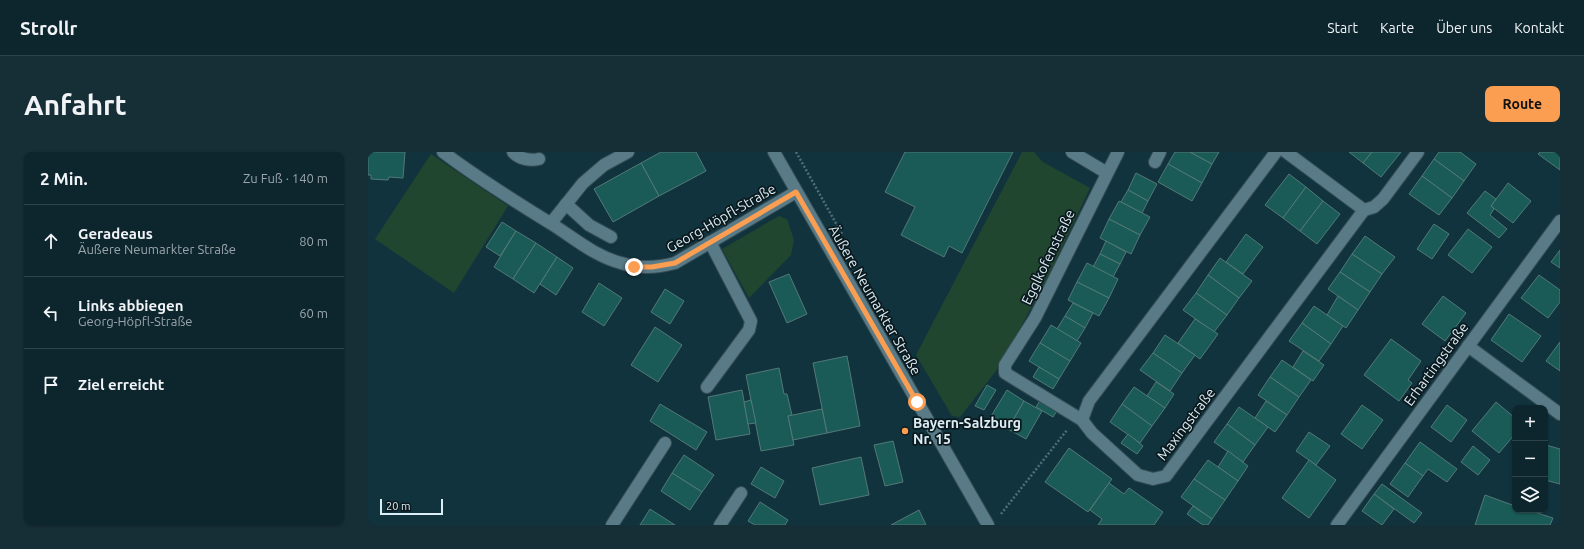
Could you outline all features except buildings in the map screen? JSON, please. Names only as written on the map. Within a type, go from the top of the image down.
[{"type":"street","points":[[512,152],[523,158],[534,160],[539,159]]},
{"type":"street","points":[[551,223],[588,178],[604,165],[628,152]]},
{"type":"street","name":"Äußere Neumarkter Straße","points":[[774,152],[982,522]]},
{"type":"street","points":[[1072,152],[1107,173]]},
{"type":"street","name":"Egglkofenstraße","points":[[1005,373],[1005,365],[1035,318],[1118,152]]},
{"type":"street","points":[[1082,420],[1089,401],[1276,152]]},
{"type":"street","points":[[1286,152],[1364,210]]},
{"type":"street","name":"Maxingstraße","points":[[1005,373],[1082,420],[1092,433],[1138,475],[1153,479],[1166,476],[1364,210],[1374,207],[1383,199],[1418,152]]},
{"type":"street","name":"Georg-Höpfl-Straße","points":[[451,154],[507,197],[551,223],[588,248],[620,263],[639,268],[658,267],[675,263],[796,192]]},
{"type":"street","points":[[566,204],[589,225],[611,237]]},
{"type":"street","name":"Erhartingstraße","points":[[1337,525],[1560,221]]},
{"type":"street","points":[[707,387],[749,330],[751,321],[710,242]]},
{"type":"street","points":[[1468,346],[1560,414]]},
{"type":"street","points":[[612,525],[665,443]]},
{"type":"street","points":[[720,525],[741,494]]},
{"type":"path","points":[[1003,520],[1000,515],[1067,430],[1082,420]]},
{"type":"green space","points":[[1022,152],[1034,152],[1043,162],[1090,188],[1049,275],[996,371],[960,417],[952,416],[916,355]]},
{"type":"green space","points":[[431,154],[508,206],[454,293],[375,239]]},
{"type":"green space","points":[[779,216],[787,219],[794,240],[791,255],[749,298],[722,249]]},
{"type":"place","name":"Bayern-Salzburg Nr. 15","points":[[905,431]]},
{"type":"route","points":[[634,267],[643,268],[664,266],[675,263],[796,192],[917,402]]}]
